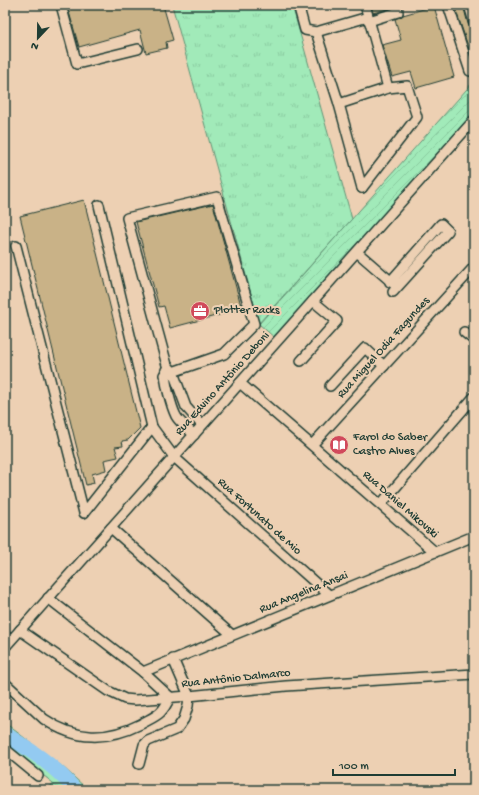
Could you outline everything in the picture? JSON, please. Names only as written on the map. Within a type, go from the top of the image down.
[{"type":"street","points":[[61,5],[77,64],[138,49]]},
{"type":"street","points":[[305,5],[298,8],[305,30],[316,32],[398,12],[397,5]]},
{"type":"street","points":[[365,5],[388,88]]},
{"type":"street","points":[[448,5],[470,71],[474,67]]},
{"type":"street","points":[[469,5],[474,22]]},
{"type":"street","points":[[316,32],[339,104],[362,188],[417,117],[407,86],[388,88],[339,104]]},
{"type":"street","name":"Rua Edvino Antônio Deboni","points":[[5,647],[474,120]]},
{"type":"street","points":[[169,374],[224,354],[254,324],[217,197],[127,218],[167,365],[177,417],[194,435]]},
{"type":"street","points":[[16,246],[84,513],[152,427],[99,205]]},
{"type":"street","points":[[441,224],[448,231],[394,287],[441,224]]},
{"type":"street","points":[[357,252],[394,287]]},
{"type":"street","name":"Rua Miguel Odia Fagundes","points":[[312,445],[474,267]]},
{"type":"street","points":[[301,361],[337,321],[313,301]]},
{"type":"street","points":[[464,332],[474,340]]},
{"type":"street","points":[[330,386],[365,348],[384,366]]},
{"type":"street","points":[[169,374],[186,407],[202,425]]},
{"type":"street","name":"Rua Daniel Mikovski","points":[[240,383],[435,552]]},
{"type":"street","points":[[381,504],[474,398]]},
{"type":"street","name":"Rua Fortunato de Mio","points":[[152,427],[174,457],[329,595]]},
{"type":"street","points":[[111,528],[232,635]]},
{"type":"street","name":"Rua Angelina Ansai","points":[[143,672],[474,536]]},
{"type":"street","points":[[5,683],[51,724],[66,731],[85,735],[107,736],[122,733],[162,711],[170,697],[143,672],[48,598]]},
{"type":"street","name":"Rua Antônio Dalmarco","points":[[20,630],[116,696],[135,700],[292,686],[474,674]]},
{"type":"street","points":[[139,764],[144,744],[177,729],[184,719],[189,696],[173,659]]},
{"type":"street","points":[[5,749],[38,776]]},
{"type":"green space","points":[[172,5],[292,5],[352,219],[259,323]]},
{"type":"green space","points":[[474,81],[474,112],[275,338],[259,324]]},
{"type":"green space","points":[[5,723],[63,767],[88,790],[48,790],[53,783],[5,745]]},
{"type":"building","points":[[67,5],[163,5],[173,40],[166,42],[167,48],[146,53],[140,30],[79,47]]},
{"type":"building","points":[[371,5],[391,5],[391,8],[373,13]]},
{"type":"building","points":[[454,5],[463,5],[468,24],[470,27],[474,28],[474,48],[469,49]]},
{"type":"building","points":[[434,6],[454,77],[416,88],[411,72],[392,77],[382,45],[401,40],[395,19],[403,15]]},
{"type":"building","points":[[84,200],[140,428],[128,440],[122,441],[123,446],[115,447],[118,457],[104,460],[106,470],[92,474],[94,483],[86,485],[20,216]]},
{"type":"building","points":[[213,204],[242,309],[170,328],[164,306],[159,307],[136,222]]},
{"type":"waterway","points":[[5,734],[52,766],[75,790]]},
{"type":"place","name":"Plotter Racks","points":[[200,311]]},
{"type":"place","name":"Farol do Saber Castro Alves","points":[[339,445]]}]
